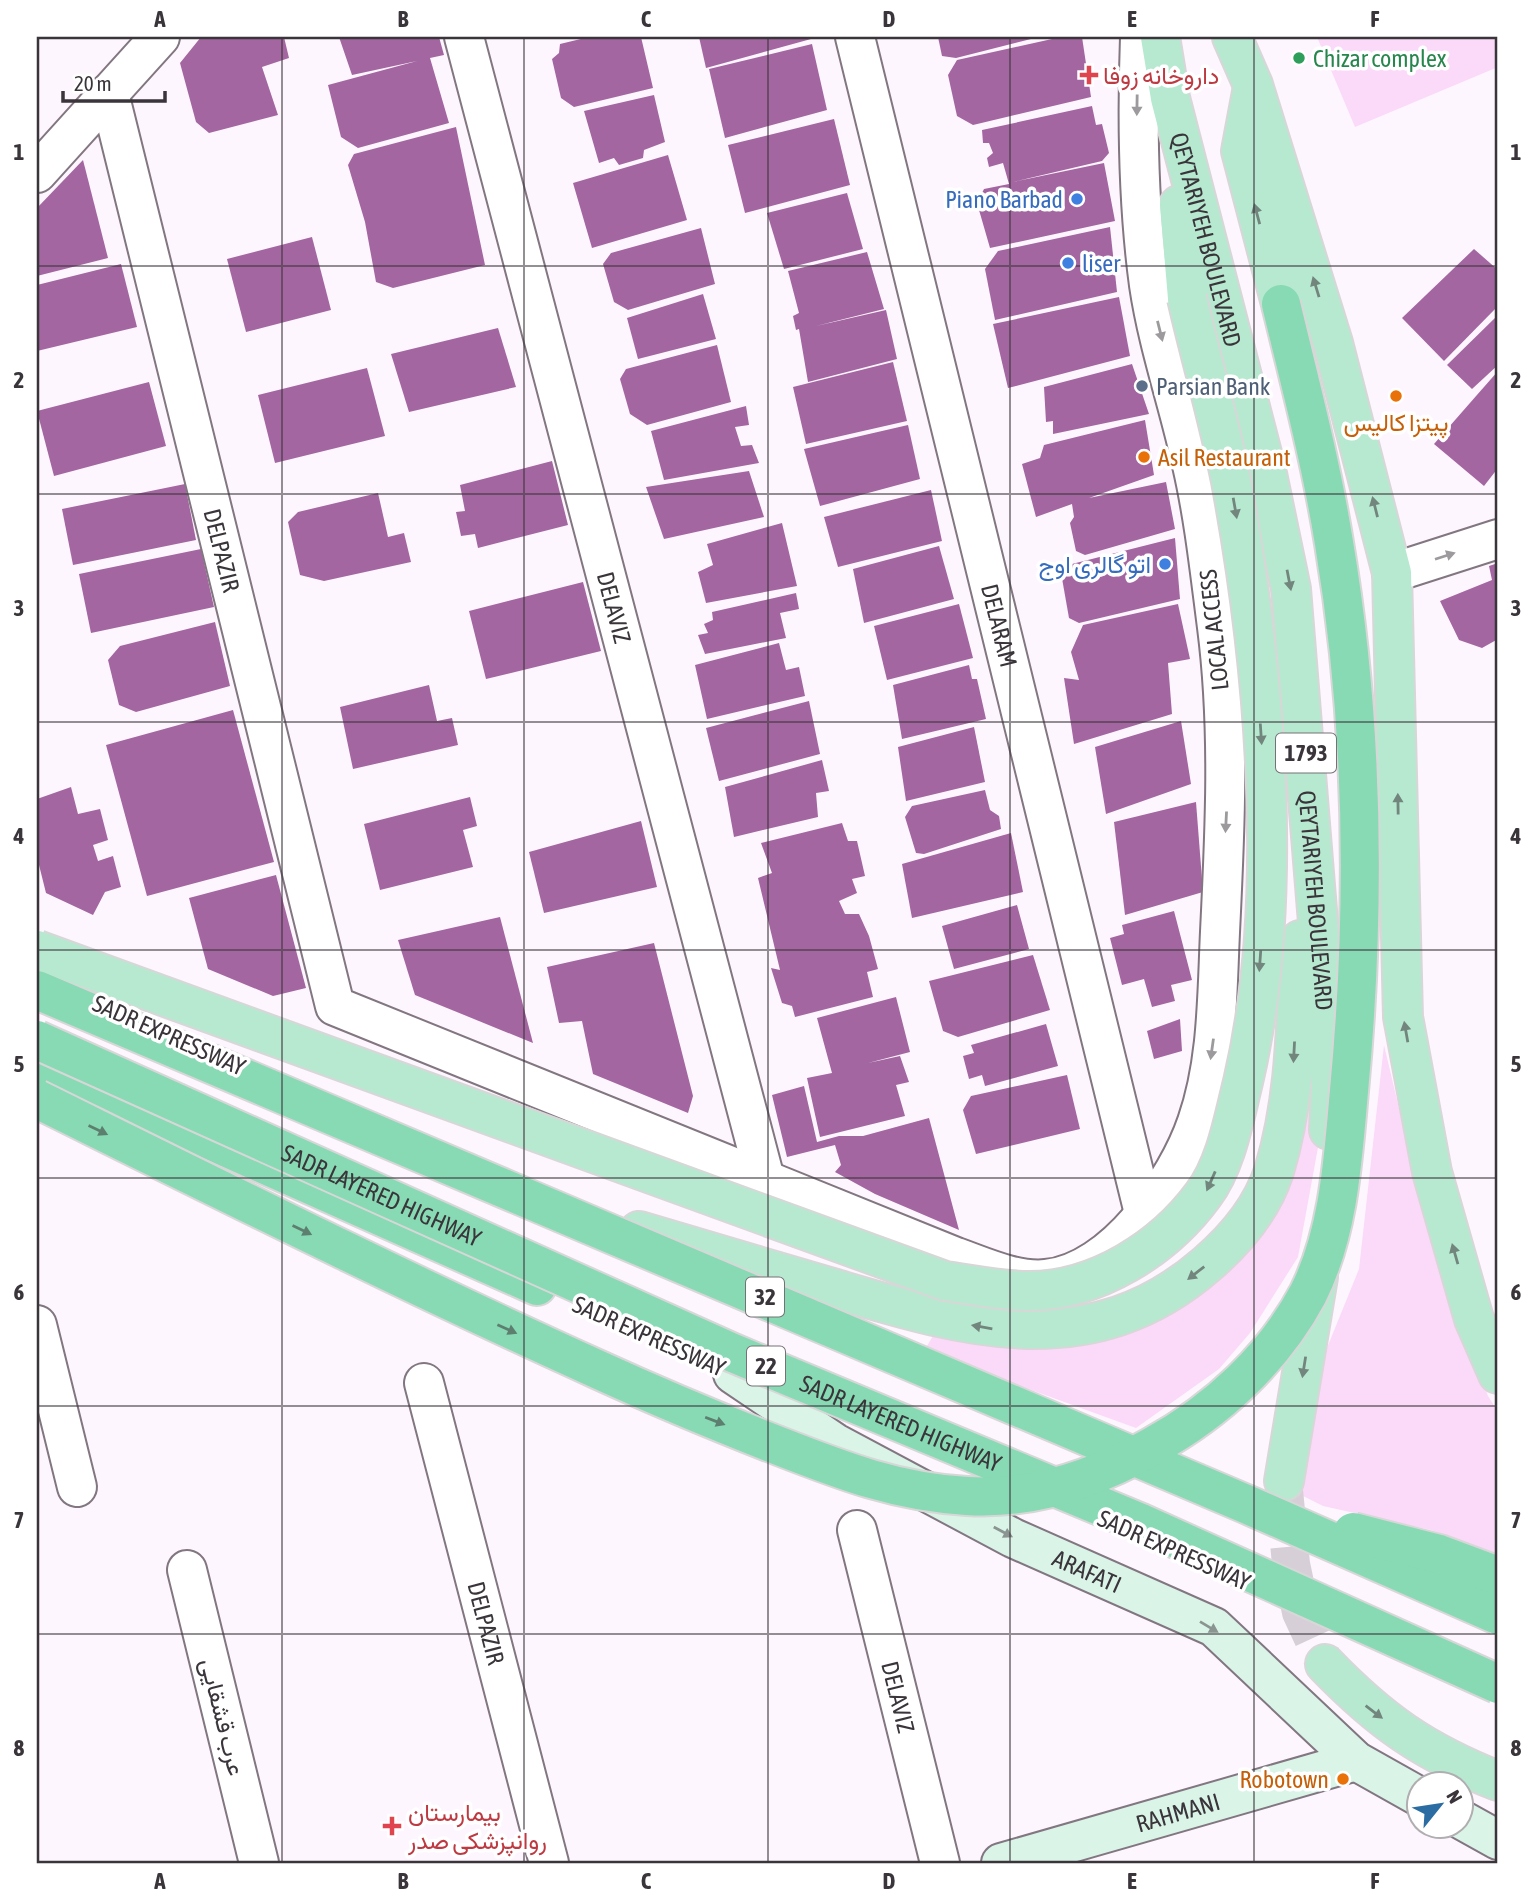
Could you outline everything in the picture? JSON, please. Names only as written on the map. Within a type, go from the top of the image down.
[{"type":"highway","points":[[37,1099],[436,1296],[696,1414],[866,1480],[969,1496],[1046,1489],[1099,1475],[1167,1438],[1224,1397],[1255,1368],[1289,1325],[1311,1288],[1335,1216],[1347,1112],[1357,1000],[1357,742],[1334,544],[1281,304]]},
{"type":"highway","name":"SADR EXPRESSWAY","points":[[37,975],[537,1201],[1498,1604]]},
{"type":"highway","name":"22","points":[[37,990],[1246,1504],[1498,1615]]},
{"type":"highway","name":"SADR LAYERED HIGHWAY","points":[[37,1040],[733,1353],[1141,1523],[1481,1677],[1498,1695]]},
{"type":"highway","name":"SADR EXPRESSWAY","points":[[37,1062],[733,1374],[1110,1520],[1498,1695]]},
{"type":"highway","points":[[1246,1504],[1439,1554],[1498,1576]]},
{"type":"main road","name":"QEYTARIYEH BOULEVARD","points":[[1160,37],[1170,98],[1266,468],[1288,576],[1309,788],[1331,1083],[1325,1231],[1283,1481]]},
{"type":"main road","points":[[1232,37],[1253,85],[1334,343],[1392,573],[1403,1017],[1432,1172],[1474,1319],[1498,1374]]},
{"type":"main road","points":[[1253,85],[1241,151],[1281,304]]},
{"type":"main road","points":[[37,950],[945,1281],[1030,1291],[1060,1289],[1103,1274],[1135,1258],[1186,1218],[1206,1192],[1222,1156],[1256,1027],[1265,891],[1265,797],[1252,604],[1230,477],[1187,298],[1170,98]]},
{"type":"main road","points":[[537,1201],[926,1316],[1002,1330],[1073,1328],[1128,1314],[1165,1296],[1224,1249],[1247,1224],[1273,1173],[1291,1102],[1309,788]]},
{"type":"main road","name":"ARAFATI","points":[[733,1374],[835,1443],[1013,1538],[1213,1628],[1356,1761],[1406,1790]]},
{"type":"main road","points":[[1325,1664],[1367,1707],[1421,1746],[1498,1781]]},
{"type":"main road","name":"RAHMANI","points":[[1001,1863],[1356,1761]]},
{"type":"main road","points":[[1476,1828],[1498,1840]]},
{"type":"street","points":[[37,171],[160,37]]},
{"type":"street","name":"DELAVIZ","points":[[464,37],[765,1180]]},
{"type":"street","name":"DELARAM","points":[[855,37],[1144,1213]]},
{"type":"street","name":"LOCAL ACCESS","points":[[335,1006],[956,1258],[1021,1278],[1046,1279],[1084,1267],[1126,1235],[1176,1170],[1197,1122],[1207,1084],[1215,1026],[1227,799],[1217,630],[1195,482],[1149,286],[1137,113],[1140,37]]},
{"type":"street","name":"DELPAZIR","points":[[109,93],[335,1006]]},
{"type":"street","points":[[1392,573],[1498,539]]},
{"type":"street","points":[[1474,1319],[1498,1353]]},
{"type":"street","points":[[37,1325],[46,1399],[77,1487]]},
{"type":"street","name":"DELPAZIR","points":[[424,1383],[549,1863]]},
{"type":"street","name":"DELAVIZ","points":[[857,1530],[940,1863]]},
{"type":"street","name":"عرب قشقایی","points":[[187,1570],[259,1863]]},
{"type":"shaded area","points":[[1317,37],[1498,37],[1498,67],[1355,127]]},
{"type":"shaded area","points":[[1312,1000],[1319,1142],[1298,1257],[1250,1333],[1219,1369],[1136,1428],[924,1351],[937,1329],[1051,1342],[1232,1258]]},
{"type":"shaded area","points":[[1384,1045],[1424,1214],[1448,1290],[1488,1396],[1498,1412],[1498,1554],[1431,1530],[1323,1506],[1299,1494],[1316,1375],[1359,1269]]},
{"type":"building","points":[[201,37],[284,37],[289,58],[262,67],[278,115],[209,133],[196,122],[180,63]]},
{"type":"building","points":[[339,37],[439,37],[444,55],[430,58],[449,123],[358,148],[341,137],[328,85],[417,61],[352,75]]},
{"type":"building","points":[[589,37],[641,37],[653,88],[574,107],[561,98],[552,59],[559,53],[560,44]]},
{"type":"building","points":[[699,37],[811,37],[811,39],[706,68]]},
{"type":"building","points":[[938,37],[1035,38],[956,58],[942,56]]},
{"type":"building","points":[[1061,37],[1082,37],[1091,97],[973,125],[957,116],[948,75],[957,60]]},
{"type":"building","points":[[812,44],[827,110],[725,138],[709,69]]},
{"type":"building","points":[[654,95],[665,142],[644,150],[643,158],[619,165],[614,158],[599,163],[584,111]]},
{"type":"building","points":[[1092,106],[1096,125],[1102,124],[1109,153],[1102,161],[1013,182],[1104,163],[1115,221],[990,248],[977,203],[984,189],[1009,184],[1003,163],[989,167],[987,158],[993,153],[989,143],[983,143],[982,130]]},
{"type":"building","points":[[834,119],[850,185],[745,213],[728,145]]},
{"type":"building","points":[[456,127],[485,265],[393,288],[376,282],[365,222],[348,165],[354,154]]},
{"type":"building","points":[[668,155],[687,220],[592,248],[573,183]]},
{"type":"building","points":[[83,160],[108,258],[37,276],[37,208]]},
{"type":"building","points":[[847,193],[863,249],[784,269],[767,213]]},
{"type":"building","points":[[1110,227],[1117,292],[995,320],[985,269],[998,251]]},
{"type":"building","points":[[701,228],[715,284],[628,310],[614,302],[603,264],[611,253]]},
{"type":"building","points":[[312,237],[331,310],[246,332],[227,259]]},
{"type":"building","points":[[1474,249],[1498,270],[1498,306],[1444,361],[1402,318]]},
{"type":"building","points":[[867,252],[884,309],[816,326],[886,310],[897,359],[808,382],[799,329],[796,330],[793,316],[799,313],[788,271]]},
{"type":"building","points":[[121,264],[137,327],[37,351],[37,285]]},
{"type":"building","points":[[703,294],[716,339],[638,359],[627,318]]},
{"type":"building","points":[[1119,297],[1130,356],[1008,388],[993,324]]},
{"type":"building","points":[[1498,315],[1498,365],[1472,389],[1447,365]]},
{"type":"building","points":[[498,328],[516,387],[409,412],[391,354]]},
{"type":"building","points":[[717,345],[731,402],[647,425],[630,414],[620,379],[626,369]]},
{"type":"building","points":[[893,362],[907,421],[806,444],[793,387]]},
{"type":"building","points":[[1132,364],[1149,414],[1053,434],[1053,421],[1046,422],[1044,387]]},
{"type":"building","points":[[367,368],[385,436],[275,463],[258,395]]},
{"type":"building","points":[[1498,371],[1498,468],[1484,486],[1434,444]]},
{"type":"building","points":[[149,382],[166,446],[54,476],[37,411]]},
{"type":"building","points":[[746,406],[749,425],[735,427],[741,446],[752,445],[759,463],[664,480],[651,431]]},
{"type":"building","points":[[1145,420],[1154,475],[1089,498],[1166,482],[1175,529],[1085,555],[1076,551],[1070,523],[1074,517],[1072,504],[1036,517],[1022,464],[1040,458],[1044,445]]},
{"type":"building","points":[[908,425],[920,479],[820,506],[804,449]]},
{"type":"building","points":[[552,461],[568,525],[478,548],[475,534],[461,536],[456,512],[465,511],[460,485]]},
{"type":"building","points":[[749,471],[764,517],[664,539],[646,487]]},
{"type":"building","points":[[185,484],[196,540],[73,565],[62,509]]},
{"type":"building","points":[[931,490],[942,541],[838,567],[824,517]]},
{"type":"building","points":[[378,493],[388,537],[404,533],[411,562],[324,581],[300,575],[288,522],[298,512]]},
{"type":"building","points":[[782,523],[797,586],[706,603],[698,572],[713,565],[707,544]]},
{"type":"building","points":[[1175,538],[1180,599],[1079,623],[1069,618],[1060,567]]},
{"type":"building","points":[[939,546],[954,599],[864,623],[853,569]]},
{"type":"building","points":[[201,549],[214,607],[91,633],[79,574]]},
{"type":"building","points":[[1498,563],[1498,639],[1482,648],[1459,640],[1440,601],[1492,580],[1489,566]]},
{"type":"building","points":[[583,582],[601,651],[486,679],[469,611]]},
{"type":"building","points":[[796,593],[799,609],[780,613],[786,638],[705,654],[698,635],[708,633],[704,624],[713,620],[712,612]]},
{"type":"building","points":[[959,604],[973,658],[887,680],[874,626]]},
{"type":"building","points":[[1178,604],[1190,659],[1168,663],[1172,714],[1074,744],[1064,678],[1079,680],[1071,652],[1083,625]]},
{"type":"building","points":[[215,622],[230,686],[136,712],[119,705],[108,660],[120,646]]},
{"type":"building","points":[[779,643],[786,670],[799,667],[805,696],[707,719],[695,665]]},
{"type":"building","points":[[969,665],[972,679],[977,679],[986,719],[902,739],[893,685]]},
{"type":"building","points":[[429,685],[437,721],[452,718],[458,745],[353,769],[340,707]]},
{"type":"building","points":[[809,701],[820,754],[719,781],[706,728]]},
{"type":"building","points":[[233,710],[274,862],[147,896],[106,745]]},
{"type":"building","points":[[1181,721],[1191,784],[1106,814],[1095,747]]},
{"type":"building","points":[[974,727],[985,782],[906,801],[898,747]]},
{"type":"building","points":[[822,760],[829,791],[816,793],[818,817],[734,837],[725,787]]},
{"type":"building","points":[[71,787],[78,814],[100,809],[108,840],[93,845],[98,861],[113,856],[121,887],[105,892],[93,915],[46,893],[37,857],[37,799]]},
{"type":"building","points":[[985,790],[990,810],[999,816],[1001,829],[924,854],[916,853],[905,817],[912,806]]},
{"type":"building","points":[[470,797],[477,826],[463,830],[473,867],[380,890],[364,824]]},
{"type":"building","points":[[1196,802],[1203,892],[1125,915],[1114,822]]},
{"type":"building","points":[[641,821],[657,887],[544,913],[529,852]]},
{"type":"building","points":[[842,823],[848,841],[857,841],[865,876],[852,879],[857,893],[839,901],[845,914],[859,914],[869,936],[878,969],[867,972],[873,997],[795,1017],[792,1006],[782,1003],[771,968],[780,970],[758,878],[772,873],[761,843]]},
{"type":"building","points":[[1011,833],[1023,892],[912,918],[902,864]]},
{"type":"building","points":[[276,875],[306,988],[273,996],[208,969],[189,898]]},
{"type":"building","points":[[1017,905],[1029,949],[954,969],[942,926]]},
{"type":"building","points":[[1174,911],[1192,980],[1171,985],[1175,1001],[1152,1007],[1144,979],[1122,985],[1110,938],[1124,934],[1122,925]]},
{"type":"building","points":[[500,917],[533,1043],[415,995],[398,940]]},
{"type":"building","points":[[654,943],[693,1096],[688,1113],[593,1074],[582,1021],[559,1023],[547,967]]},
{"type":"building","points":[[1033,955],[1050,1010],[958,1037],[943,1031],[929,981]]},
{"type":"building","points":[[896,997],[910,1052],[868,1063],[900,1056],[909,1082],[896,1085],[905,1116],[820,1137],[807,1078],[832,1073],[817,1018]]},
{"type":"building","points":[[1180,1019],[1182,1051],[1154,1059],[1147,1031]]},
{"type":"building","points":[[1046,1024],[1058,1066],[985,1086],[982,1075],[969,1079],[963,1056],[974,1053],[971,1045]]},
{"type":"building","points":[[1067,1075],[1080,1129],[976,1154],[963,1110],[971,1096]]},
{"type":"building","points":[[804,1086],[817,1142],[839,1136],[863,1136],[929,1118],[959,1230],[875,1194],[835,1172],[841,1165],[835,1145],[787,1157],[772,1095]]},
{"type":"tunnel","points":[[1284,1490],[1291,1564],[1301,1612],[1325,1664]]},
{"type":"place","name":"Chizar complex","points":[[1299,58]]},
{"type":"place","name":"داروخانه زوفا","points":[[1089,75]]},
{"type":"place","name":"Piano Barbad","points":[[1077,199]]},
{"type":"place","name":"liser","points":[[1068,263]]},
{"type":"place","name":"Parsian Bank","points":[[1142,386]]},
{"type":"place","name":"پیتزا کالیس","points":[[1396,396]]},
{"type":"place","name":"Asil Restaurant","points":[[1144,457]]},
{"type":"place","name":"اتو گالری اوج","points":[[1165,564]]},
{"type":"place","name":"Robotown","points":[[1343,1779]]},
{"type":"place","name":"بیمارستان روانپزشکی صدر","points":[[392,1826]]}]
